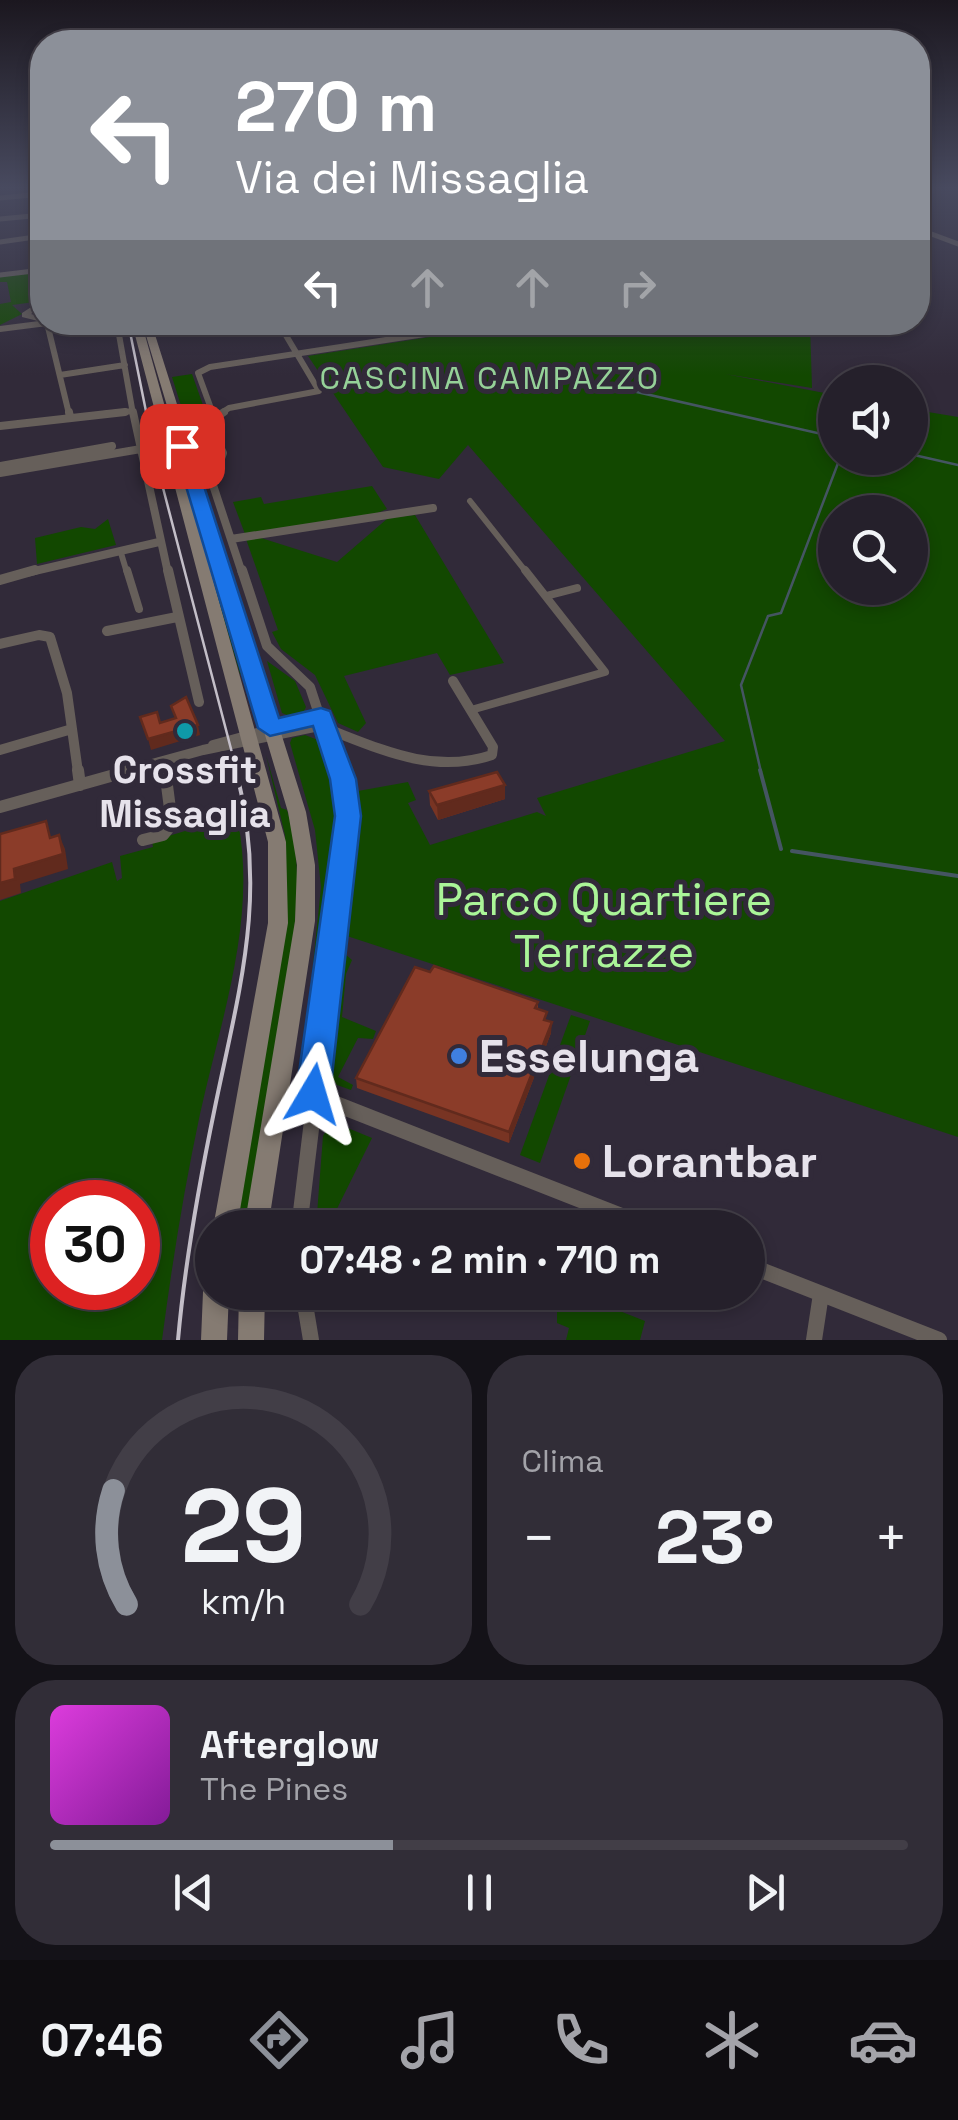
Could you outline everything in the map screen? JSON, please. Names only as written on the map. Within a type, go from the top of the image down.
[{"type":"main road","points":[[142,335],[261,735],[275,830],[280,897],[228,1210]]},
{"type":"main road","points":[[149,335],[173,439],[261,735],[297,812],[303,847],[305,921],[259,1210]]},
{"type":"main road","points":[[214,1340],[215,1310]]},
{"type":"main road","points":[[251,1340],[252,1310]]},
{"type":"street","points":[[0,275],[30,271]]},
{"type":"street","points":[[0,328],[30,312]]},
{"type":"street","points":[[25,315],[30,317]]},
{"type":"street","points":[[0,328],[30,325]]},
{"type":"street","points":[[52,335],[70,418]]},
{"type":"street","points":[[119,335],[159,542],[199,702]]},
{"type":"street","points":[[209,402],[214,407],[229,408],[317,394],[320,390],[287,335]]},
{"type":"street","points":[[300,1210],[348,816],[343,779],[306,680],[267,646],[212,482],[223,456],[215,418],[198,373],[421,335]]},
{"type":"street","points":[[60,375],[124,365]]},
{"type":"street","points":[[215,418],[229,408]]},
{"type":"street","points":[[0,426],[132,411]]},
{"type":"street","points":[[0,466],[217,433]]},
{"type":"street","points":[[0,473],[138,445]]},
{"type":"street","points":[[470,501],[605,672],[471,710]]},
{"type":"street","points":[[231,539],[433,508]]},
{"type":"street","points":[[0,580],[94,554],[159,542]]},
{"type":"street","points":[[121,554],[140,608]]},
{"type":"street","points":[[546,596],[577,588]]},
{"type":"street","points":[[107,631],[177,616]]},
{"type":"street","points":[[0,644],[39,635],[50,637],[63,675],[80,784]]},
{"type":"street","points":[[0,806],[261,735],[324,723],[430,765],[455,766],[492,754],[493,747],[453,681]]},
{"type":"street","points":[[0,750],[72,729]]},
{"type":"street","points":[[143,840],[163,835],[173,819],[164,761]]},
{"type":"street","points":[[313,1094],[606,1210]]},
{"type":"street","points":[[765,1272],[939,1340]]},
{"type":"street","points":[[814,1340],[821,1294]]},
{"type":"street","points":[[306,1310],[311,1340]]},
{"type":"green space","points":[[30,273],[30,303],[12,305],[22,314],[0,325],[0,304],[11,302],[7,282],[0,282],[0,277]]},
{"type":"green space","name":"Parco Quartiere Terrazze","points":[[443,335],[810,335],[812,388],[725,374],[818,392],[818,475],[928,475],[928,412],[958,417],[958,1137],[347,936],[357,857],[358,791],[408,782],[416,800],[408,803],[430,845],[537,812],[546,816],[537,798],[725,741],[468,445],[439,479],[383,467],[308,356]]},
{"type":"green space","points":[[192,374],[210,425],[188,428],[172,377]]},
{"type":"green space","points":[[190,485],[258,711],[245,676],[240,674],[185,486]]},
{"type":"green space","points":[[372,486],[387,509],[245,534],[233,502],[261,497],[264,504]]},
{"type":"green space","points":[[415,515],[504,663],[450,675],[437,653],[344,676],[366,723],[358,732],[338,723],[315,675],[281,649],[272,632],[278,630],[246,539],[258,537],[337,562],[388,518]]},
{"type":"green space","points":[[108,519],[116,545],[37,564],[35,538],[81,527],[95,529]]},
{"type":"green space","points":[[267,661],[295,681],[306,707],[302,715],[282,713]]},
{"type":"green space","points":[[305,735],[318,740],[334,791],[336,828],[304,1053],[321,887],[315,830],[290,743],[292,738]]},
{"type":"green space","points":[[266,755],[281,808],[287,810],[297,864],[297,892],[288,976],[250,1210],[239,1210],[287,912],[285,835]]},
{"type":"green space","points":[[238,822],[243,859],[234,969],[189,1170],[162,1340],[0,1340],[0,901],[112,862],[117,881],[122,878],[120,856],[153,847],[152,841]]},
{"type":"green space","points":[[345,954],[352,960],[346,974],[342,1017],[376,1031],[373,1039],[358,1038],[338,1077],[353,1085],[351,1090],[337,1085],[331,1076]]},
{"type":"green space","points":[[571,1015],[590,1021],[540,1163],[520,1155]]},
{"type":"green space","points":[[338,1124],[372,1138],[336,1210],[317,1210],[323,1136],[329,1126]]},
{"type":"green space","points":[[557,1310],[617,1310],[645,1321],[640,1340],[566,1340],[569,1328],[557,1323]]},
{"type":"building","points":[[186,697],[198,725],[148,739],[140,717],[157,712],[160,723],[176,718],[171,706]]},
{"type":"building","points":[[497,772],[505,785],[437,805],[429,791]]},
{"type":"building","points":[[46,821],[50,838],[59,835],[63,854],[14,869],[15,879],[0,883],[0,834]]},
{"type":"building","name":"Esselunga","points":[[434,966],[538,1002],[535,1008],[547,1012],[544,1020],[552,1022],[509,1132],[356,1078],[415,967],[430,972]]},
{"type":"waterway","points":[[553,373],[818,433]]},
{"type":"waterway","points":[[928,458],[958,465]]},
{"type":"waterway","points":[[761,772],[741,685],[768,616],[781,613],[834,475]]},
{"type":"waterway","points":[[760,770],[781,849]]},
{"type":"waterway","points":[[792,851],[958,876]]},
{"type":"tram line","points":[[131,335],[156,461],[237,772]]},
{"type":"tram line","points":[[178,1340],[198,1194],[247,940],[250,858],[236,770]]},
{"type":"place","name":"Crossfit Missaglia","points":[[185,731]]},
{"type":"place","name":"Esselunga","points":[[459,1056]]},
{"type":"place","name":"Lorantbar","points":[[582,1161]]},
{"type":"district","name":"CASCINA CAMPAZZO","points":[[490,378]]},
{"type":"route","points":[[182,446],[270,728],[321,716],[347,798],[348,816],[313,1094]]}]
